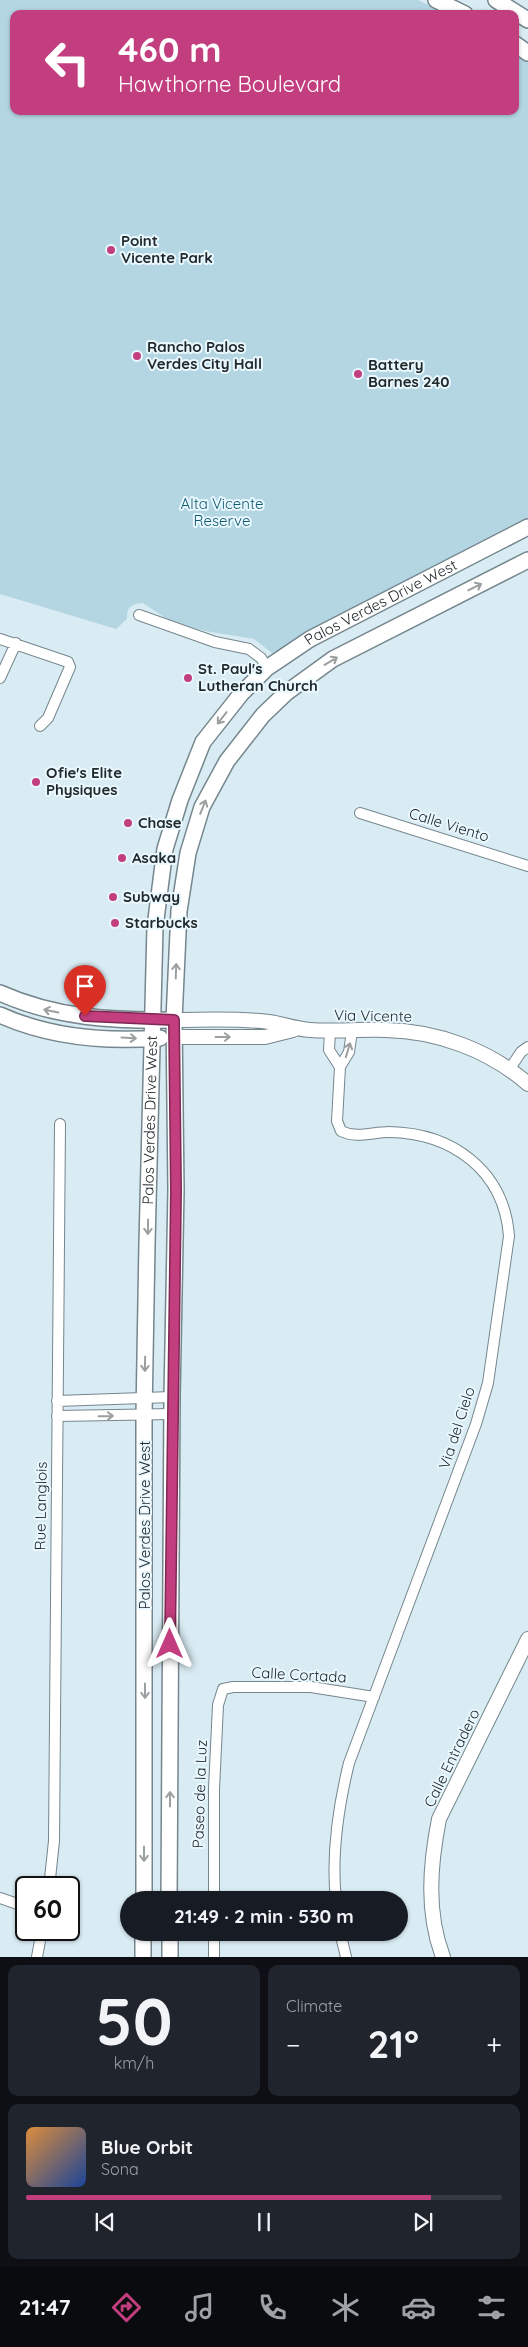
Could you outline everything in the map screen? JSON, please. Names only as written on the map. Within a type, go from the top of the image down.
[{"type":"main road","points":[[436,0],[457,10]]},
{"type":"main road","points":[[496,0],[512,10]]},
{"type":"main road","name":"Palos Verdes Drive West","points":[[144,1891],[144,1415],[154,927],[165,849],[180,800],[203,742],[241,694],[268,668],[310,639],[528,527]]},
{"type":"main road","name":"Palos Verdes Drive West","points":[[170,1891],[172,1398],[176,1190],[174,1020],[178,911],[188,853],[202,807],[214,782],[243,739],[263,715],[286,693],[333,659],[528,560]]},
{"type":"main road","points":[[0,993],[32,1006],[55,1012],[85,1016],[174,1020]]},
{"type":"main road","points":[[0,1015],[43,1029],[72,1035],[152,1039],[174,1037]]},
{"type":"main road","points":[[143,1941],[143,1957]]},
{"type":"main road","points":[[170,1941],[170,1957]]},
{"type":"street","points":[[139,615],[215,642],[249,649],[261,658],[268,668]]},
{"type":"street","points":[[0,639],[68,662],[70,667],[48,718],[40,726]]},
{"type":"street","points":[[0,678],[16,643]]},
{"type":"street","name":"Calle Viento","points":[[360,814],[528,866]]},
{"type":"street","name":"Via Vicente","points":[[174,1020],[270,1022],[296,1029],[330,1031],[412,1032],[440,1037],[471,1048],[528,1082]]},
{"type":"street","name":"Via Vicente","points":[[174,1037],[264,1037],[296,1029]]},
{"type":"street","name":"Via del Cielo","points":[[330,1031],[329,1050],[340,1067]]},
{"type":"street","name":"Via del Cielo","points":[[336,1891],[335,1842],[340,1798],[349,1763],[476,1424],[488,1383],[509,1236],[508,1216],[502,1200],[486,1174],[475,1161],[460,1151],[429,1138],[389,1132],[350,1136],[341,1131],[337,1121],[340,1067],[350,1052],[352,1031]]},
{"type":"street","points":[[509,1070],[521,1052],[528,1047]]},
{"type":"street","name":"Rue Langlois","points":[[50,1876],[54,1842],[60,1124]]},
{"type":"street","points":[[57,1401],[172,1398]]},
{"type":"street","points":[[57,1416],[172,1414]]},
{"type":"street","name":"Calle Entradero","points":[[443,1957],[434,1928],[430,1886],[433,1849],[439,1818],[528,1639]]},
{"type":"street","name":"Calle Cortada","points":[[222,1689],[233,1687],[312,1687],[374,1697]]},
{"type":"street","name":"Paseo de la Luz","points":[[214,1891],[214,1789],[218,1705],[222,1689]]},
{"type":"street","points":[[0,1898],[15,1903]]},
{"type":"street","points":[[37,1957],[40,1941]]},
{"type":"street","points":[[214,1941],[214,1957]]},
{"type":"street","points":[[342,1941],[346,1957]]},
{"type":"green space","name":"Alta Vicente Reserve","points":[[0,0],[418,0],[438,10],[10,10],[10,115],[519,115],[519,56],[528,62],[528,520],[371,599],[277,654],[272,653],[254,639],[205,631],[170,621],[143,603],[130,607],[127,619],[116,629],[0,594]]},
{"type":"place","name":"Point Vicente Park","points":[[111,250]]},
{"type":"place","name":"Rancho Palos Verdes City Hall","points":[[137,356]]},
{"type":"place","name":"Battery Barnes 240","points":[[358,374]]},
{"type":"place","name":"St. Paul's Lutheran Church","points":[[188,678]]},
{"type":"place","name":"Ofie's Elite Physiques","points":[[36,782]]},
{"type":"place","name":"Chase","points":[[128,823]]},
{"type":"place","name":"Asaka","points":[[122,858]]},
{"type":"place","name":"Subway","points":[[113,897]]},
{"type":"place","name":"Starbucks","points":[[115,923]]},
{"type":"route","points":[[85,1016],[174,1020],[176,1190],[170,1644]]}]
